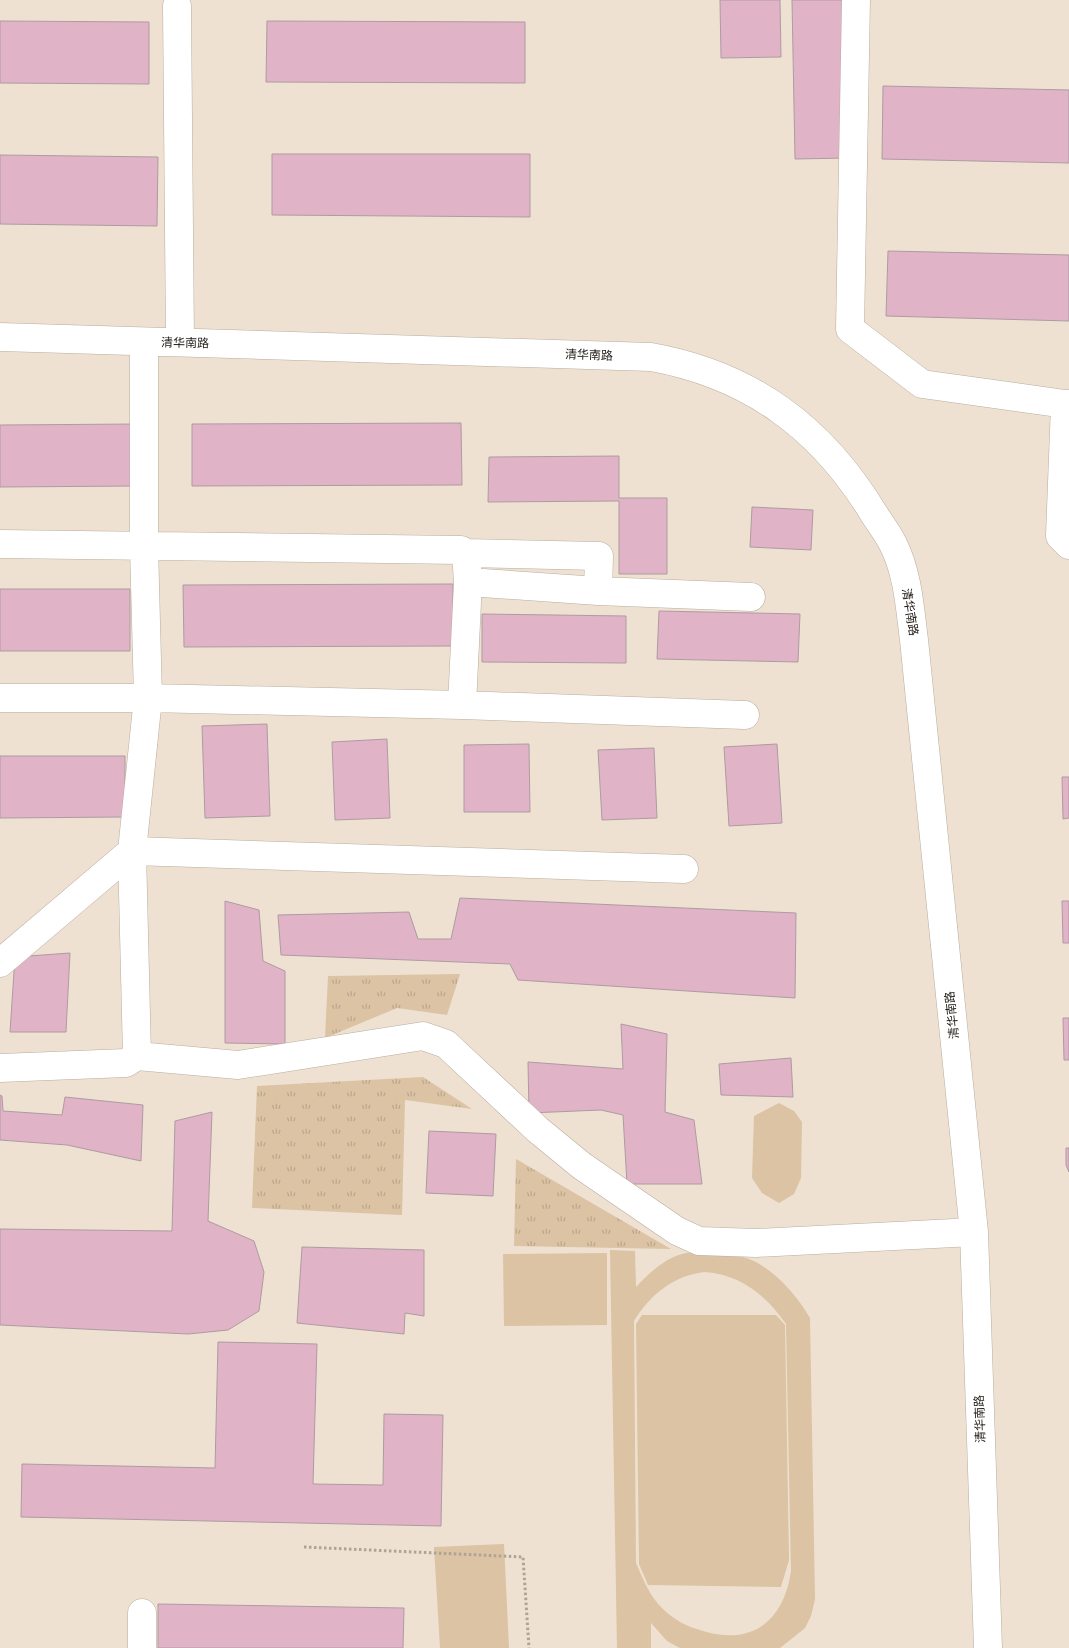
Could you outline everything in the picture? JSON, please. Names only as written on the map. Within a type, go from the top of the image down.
[{"type":"street","points":[[856,0],[850,329],[922,384],[1067,404],[1060,536],[1069,545]]},
{"type":"street","points":[[177,6],[180,342]]},
{"type":"street","name":"清华南路","points":[[0,336],[651,357],[688,364],[746,389],[787,414],[832,454],[866,500],[895,547],[906,588],[914,640],[974,1232],[988,1648]]},
{"type":"street","points":[[137,1056],[132,851],[148,698],[144,546],[144,342]]},
{"type":"street","points":[[0,544],[461,550],[466,553],[599,556],[598,592]]},
{"type":"street","points":[[462,705],[468,582],[466,553]]},
{"type":"street","points":[[468,582],[598,592],[751,597]]},
{"type":"street","points":[[0,698],[148,698],[462,705],[745,715]]},
{"type":"street","points":[[0,963],[132,851],[684,869]]},
{"type":"street","points":[[0,1068],[126,1063],[137,1056],[238,1065],[423,1036],[446,1044],[538,1130],[582,1166],[677,1230],[699,1241],[756,1243],[974,1232]]},
{"type":"street","points":[[142,1613],[142,1648]]},
{"type":"path","points":[[304,1547],[523,1557],[529,1648]]},
{"type":"green space","points":[[460,974],[447,1015],[397,1008],[325,1038],[328,976]]},
{"type":"green space","points":[[423,1077],[472,1109],[405,1100],[402,1215],[252,1208],[257,1086]]},
{"type":"green space","points":[[779,1103],[794,1111],[802,1122],[801,1178],[794,1194],[779,1203],[762,1193],[752,1178],[754,1116]]},
{"type":"green space","points":[[516,1159],[671,1249],[514,1246]]},
{"type":"green space","points":[[610,1250],[635,1251],[636,1287],[663,1263],[682,1254],[704,1252],[740,1256],[753,1261],[773,1273],[798,1299],[810,1318],[815,1599],[811,1616],[805,1628],[780,1648],[680,1648],[667,1641],[651,1623],[651,1648],[617,1648]],"holes":[[[705,1272],[730,1277],[751,1288],[770,1304],[786,1324],[791,1571],[787,1589],[781,1604],[773,1616],[751,1632],[736,1635],[721,1635],[703,1631],[672,1617],[654,1599],[636,1563],[634,1321],[647,1303],[673,1282],[683,1277]]]},
{"type":"green space","points":[[607,1253],[607,1325],[504,1326],[503,1254]]},
{"type":"green space","points":[[642,1315],[776,1315],[785,1325],[789,1560],[781,1587],[648,1585],[639,1564],[636,1324]]},
{"type":"green space","points":[[504,1544],[509,1648],[440,1648],[434,1547]]},
{"type":"building","points":[[720,0],[780,0],[781,57],[721,58]]},
{"type":"building","points":[[792,0],[844,0],[847,158],[795,159]]},
{"type":"building","points":[[0,21],[149,22],[149,84],[0,83]]},
{"type":"building","points":[[267,21],[525,22],[525,83],[266,82]]},
{"type":"building","points":[[883,86],[1069,90],[1069,163],[882,159]]},
{"type":"building","points":[[272,154],[530,154],[530,217],[272,215]]},
{"type":"building","points":[[0,155],[158,157],[157,226],[0,224]]},
{"type":"building","points":[[888,251],[1069,255],[1069,321],[886,316]]},
{"type":"building","points":[[461,423],[462,485],[192,486],[192,424]]},
{"type":"building","points":[[136,424],[136,486],[0,487],[0,425]]},
{"type":"building","points":[[619,456],[619,498],[667,498],[667,574],[619,574],[619,501],[488,502],[489,457]]},
{"type":"building","points":[[752,507],[813,510],[811,550],[750,547]]},
{"type":"building","points":[[453,584],[453,646],[184,647],[183,585]]},
{"type":"building","points":[[0,589],[130,589],[130,651],[0,651]]},
{"type":"building","points":[[659,611],[800,614],[798,662],[657,659]]},
{"type":"building","points":[[482,614],[626,616],[626,663],[482,662]]},
{"type":"building","points":[[267,724],[270,816],[205,818],[202,726]]},
{"type":"building","points":[[387,739],[390,818],[335,820],[332,742]]},
{"type":"building","points":[[529,744],[530,812],[464,812],[464,745]]},
{"type":"building","points":[[777,744],[782,823],[729,826],[724,747]]},
{"type":"building","points":[[654,748],[657,818],[602,820],[598,750]]},
{"type":"building","points":[[0,756],[125,756],[125,817],[0,818]]},
{"type":"building","points":[[1062,777],[1069,777],[1069,818],[1063,819]]},
{"type":"building","points":[[460,898],[796,913],[795,998],[518,980],[510,964],[281,955],[278,915],[409,912],[418,939],[451,939]]},
{"type":"building","points":[[225,901],[259,910],[263,961],[285,971],[285,1044],[225,1043]]},
{"type":"building","points":[[1062,901],[1069,901],[1069,943],[1063,943]]},
{"type":"building","points":[[70,953],[66,1032],[10,1032],[15,957]]},
{"type":"building","points":[[1063,1018],[1069,1018],[1069,1060],[1064,1060]]},
{"type":"building","points":[[621,1024],[667,1034],[665,1112],[694,1120],[702,1184],[627,1184],[623,1115],[601,1110],[529,1113],[528,1062],[623,1069]]},
{"type":"building","points":[[791,1058],[793,1097],[721,1095],[719,1064]]},
{"type":"building","points":[[0,1095],[2,1096],[3,1111],[62,1115],[65,1097],[143,1105],[141,1161],[67,1145],[0,1140]]},
{"type":"building","points":[[212,1112],[208,1221],[254,1241],[264,1272],[259,1311],[228,1330],[188,1334],[0,1325],[0,1229],[172,1231],[175,1121]]},
{"type":"building","points":[[429,1131],[496,1134],[493,1196],[426,1193]]},
{"type":"building","points":[[1066,1148],[1069,1148],[1069,1172],[1066,1165]]},
{"type":"building","points":[[302,1247],[424,1250],[424,1316],[405,1313],[404,1334],[297,1323]]},
{"type":"building","points":[[218,1342],[317,1344],[313,1484],[383,1485],[384,1414],[443,1415],[441,1526],[21,1517],[22,1464],[215,1468]]},
{"type":"building","points":[[158,1604],[404,1608],[403,1648],[158,1648]]}]
